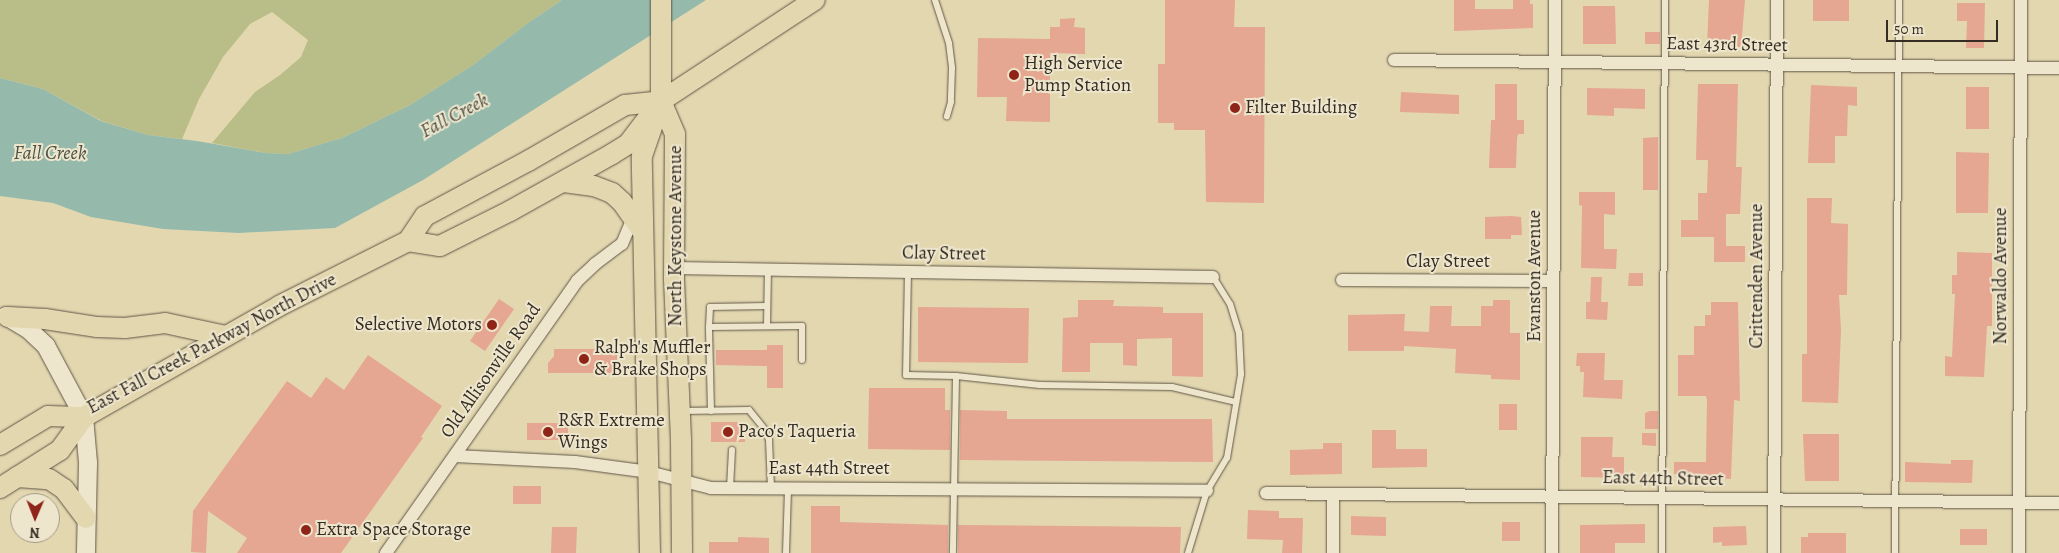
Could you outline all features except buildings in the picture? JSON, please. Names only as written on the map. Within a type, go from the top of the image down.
[{"type":"main road","name":"North Keystone Avenue","points":[[650,553],[649,472],[637,225],[642,197],[642,156],[661,101],[661,0]]},
{"type":"main road","points":[[661,101],[625,105],[528,161],[424,216],[408,241],[440,246],[564,182],[628,144],[661,101],[815,0]]},
{"type":"main road","name":"North Keystone Avenue","points":[[661,101],[675,134],[674,268],[680,411],[682,553]]},
{"type":"main road","points":[[564,182],[594,186],[612,193],[622,202],[637,225]]},
{"type":"main road","name":"East Fall Creek Parkway North Drive","points":[[4,316],[33,334],[46,346],[84,417],[279,306],[408,241]]},
{"type":"main road","points":[[4,316],[115,328],[165,323],[225,336]]},
{"type":"main road","points":[[0,445],[48,416],[84,417]]},
{"type":"main road","points":[[0,488],[60,450],[84,417]]},
{"type":"main road","points":[[84,417],[88,463],[86,553]]},
{"type":"main road","points":[[17,477],[49,479],[64,489],[86,518]]},
{"type":"street","name":"Evanston Avenue","points":[[1552,553],[1555,0]]},
{"type":"street","name":"Crittenden Avenue","points":[[1774,553],[1777,0]]},
{"type":"street","name":"Norwaldo Avenue","points":[[2019,553],[2021,0]]},
{"type":"street","name":"East 43rd Street","points":[[1394,60],[2059,68]]},
{"type":"street","name":"Old Allisonville Road","points":[[386,553],[577,281],[595,264],[622,244],[637,225]]},
{"type":"street","name":"Clay Street","points":[[674,268],[1213,277]]},
{"type":"street","name":"Clay Street","points":[[1342,280],[1553,281]]},
{"type":"street","name":"East 44th Street","points":[[454,456],[575,462],[649,472],[705,487],[1207,491]]},
{"type":"street","name":"East 44th Street","points":[[1266,493],[2059,504]]},
{"type":"street","points":[[1333,494],[1333,553]]},
{"type":"lane","points":[[935,0],[949,43],[952,68],[951,102],[947,116]]},
{"type":"lane","points":[[1662,553],[1665,0]]},
{"type":"lane","points":[[1895,553],[1898,0]]},
{"type":"lane","points":[[766,326],[768,270]]},
{"type":"lane","points":[[908,272],[906,375],[956,376],[1040,385],[1172,387],[1236,402]]},
{"type":"lane","points":[[1188,553],[1207,491],[1227,458],[1240,374],[1239,332],[1230,304],[1213,277]]},
{"type":"lane","points":[[710,410],[710,307],[767,306]]},
{"type":"lane","points":[[709,326],[802,326],[802,360]]},
{"type":"lane","points":[[953,553],[956,376]]},
{"type":"lane","points":[[680,411],[749,410],[769,440],[771,488]]},
{"type":"lane","points":[[730,488],[732,450]]},
{"type":"lane","points":[[786,553],[788,488]]},
{"type":"green space","points":[[0,0],[562,0],[473,65],[410,105],[342,138],[288,154],[266,153],[212,143],[255,92],[280,75],[301,57],[308,40],[272,12],[250,24],[223,57],[199,99],[182,139],[148,135],[102,121],[43,89],[0,78]]},
{"type":"water","name":"Fall Creek","points":[[562,0],[706,0],[423,180],[335,228],[239,233],[163,229],[91,217],[53,203],[0,196],[0,78],[43,89],[101,121],[148,135],[266,153],[288,154],[342,138],[410,105],[473,65]]},
{"type":"place","name":"High Service Pump Station","points":[[1014,75]]},
{"type":"place","name":"Filter Building","points":[[1235,108]]},
{"type":"place","name":"Selective Motors","points":[[492,325]]},
{"type":"place","name":"Ralph's Muffler & Brake Shops","points":[[584,359]]},
{"type":"place","name":"R&R Extreme Wings","points":[[548,432]]},
{"type":"place","name":"Paco's Taqueria","points":[[728,432]]},
{"type":"place","name":"Extra Space Storage","points":[[306,530]]}]
